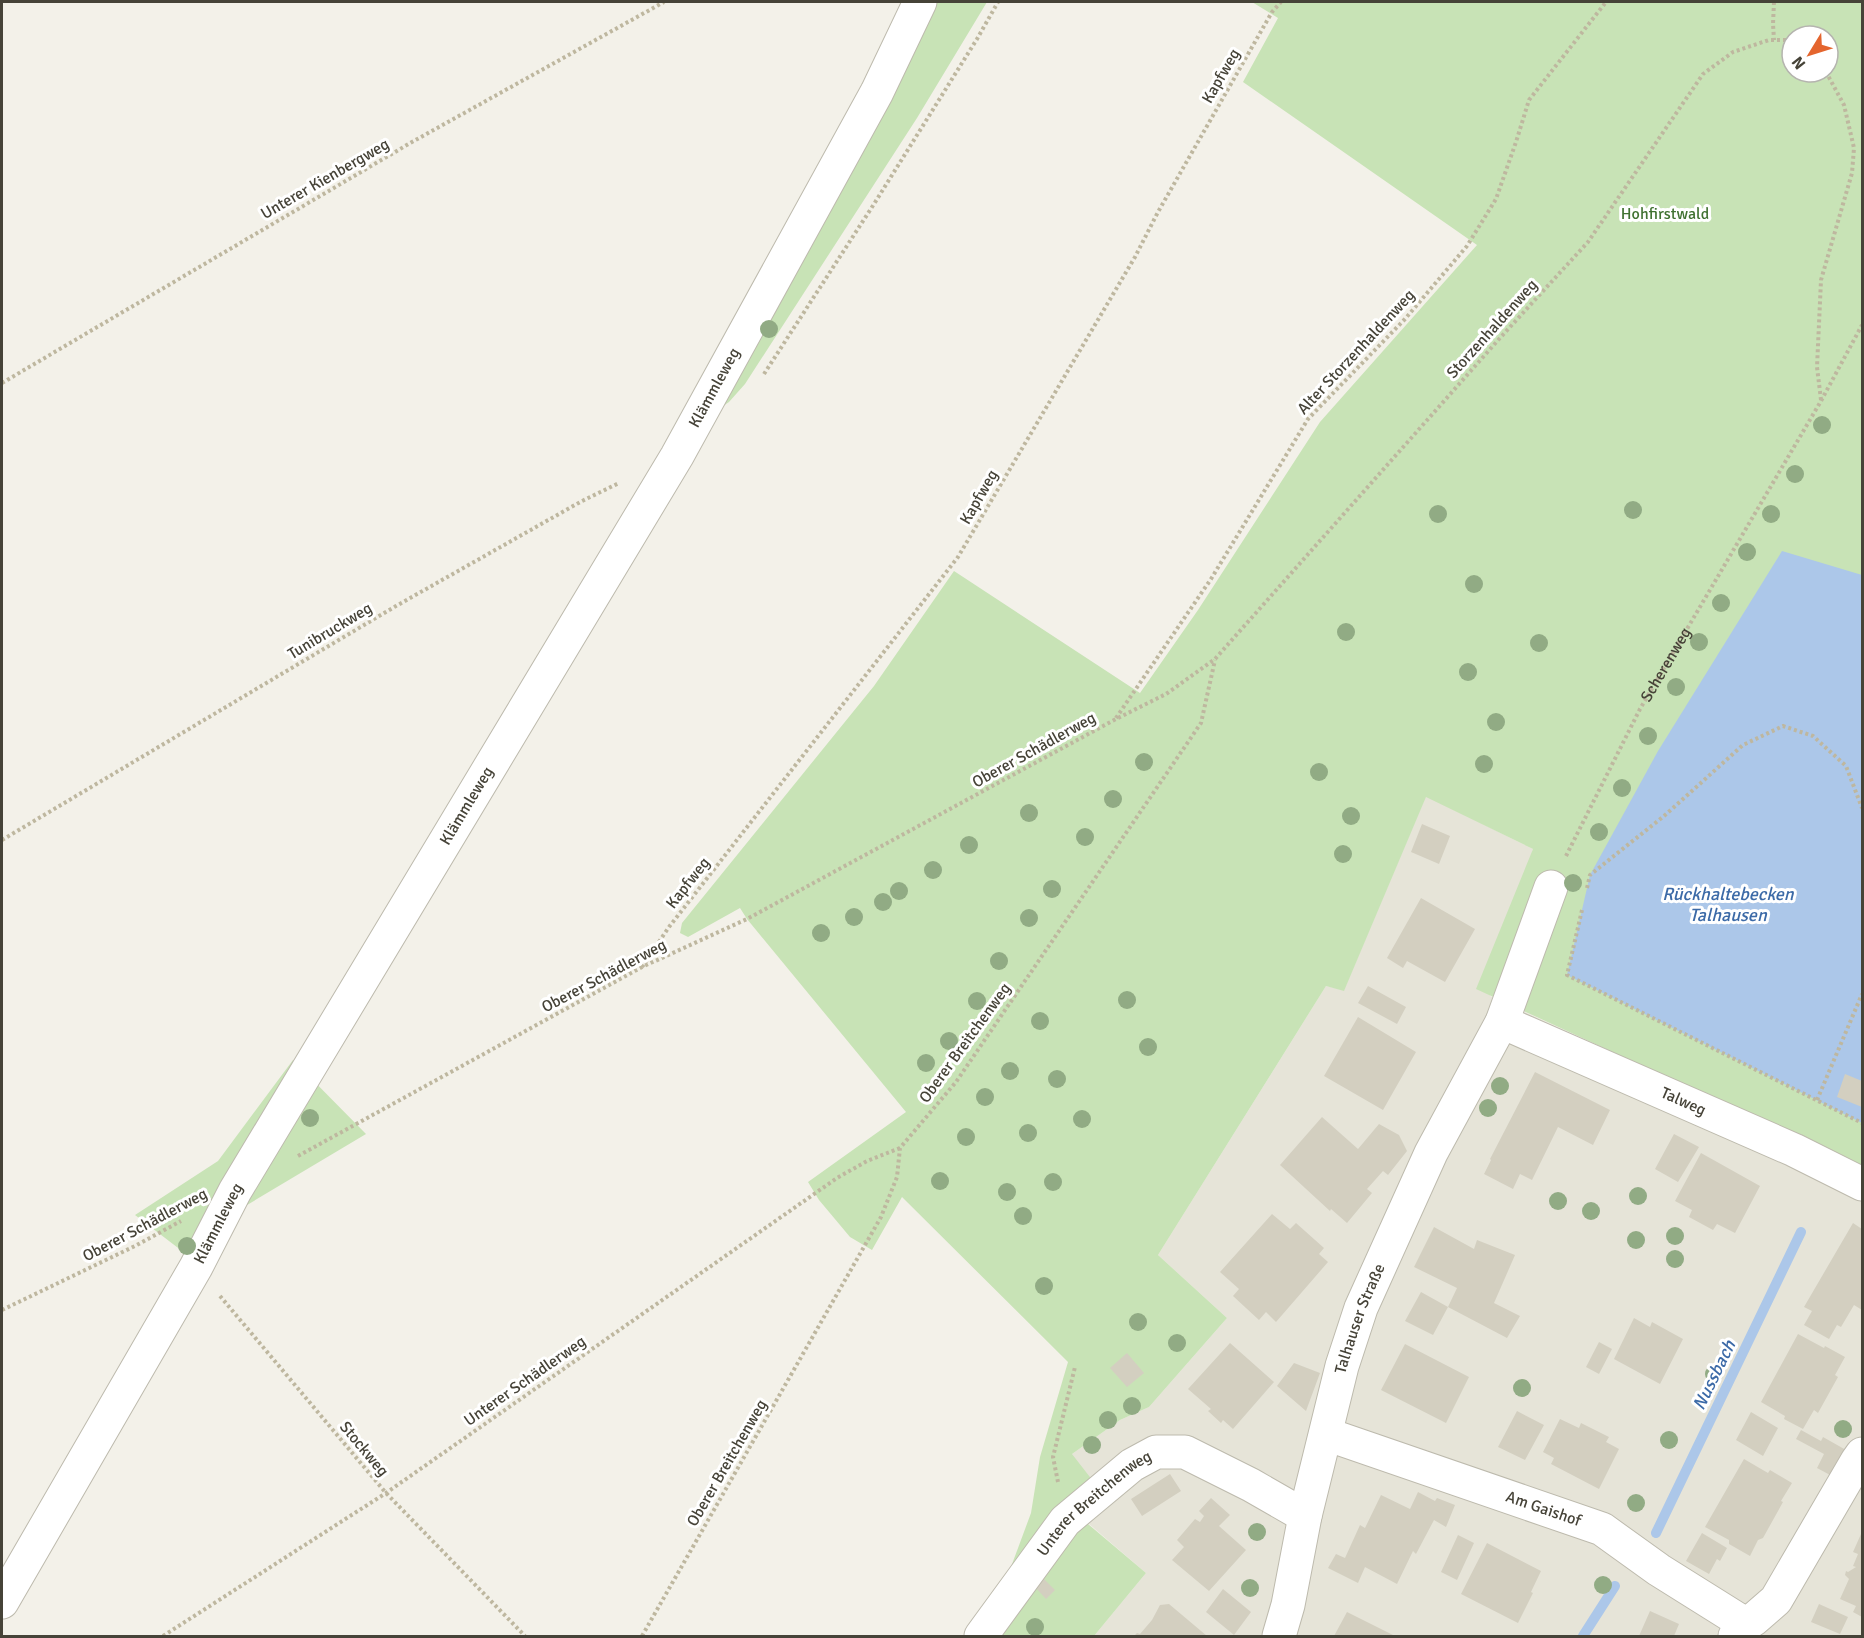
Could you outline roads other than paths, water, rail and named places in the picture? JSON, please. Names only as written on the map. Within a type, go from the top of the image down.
[{"type":"street","name":"Klämmleweg","points":[[2,1602],[196,1268],[235,1191],[677,456],[876,92],[920,2]]},
{"type":"street","points":[[1502,1022],[1551,887]]},
{"type":"street","name":"Talweg","points":[[1502,1022],[1794,1150],[1863,1184]]},
{"type":"street","name":"Talhauser Straße","points":[[1279,1636],[1288,1605],[1305,1516],[1342,1366],[1361,1308],[1431,1153],[1502,1022]]},
{"type":"street","name":"Am Gaishof","points":[[1326,1434],[1602,1529],[1738,1629],[1753,1620],[1776,1600],[1863,1454]]},
{"type":"street","name":"Unterer Breitchenweg","points":[[981,1636],[1065,1521],[1132,1465],[1156,1452],[1185,1452],[1251,1485],[1305,1516]]},
{"type":"water","name":"Rückhaltebecken Talhausen","points":[[1782,551],[1862,575],[1862,1123],[1567,975],[1590,875],[1658,751]]},
{"type":"waterway","name":"Nussbach","points":[[1656,1533],[1801,1232]]},
{"type":"waterway","name":"Nussbach","points":[[1583,1636],[1615,1586]]},
{"type":"park label","name":"Hohfirstwald","points":[[1665,214]]}]
